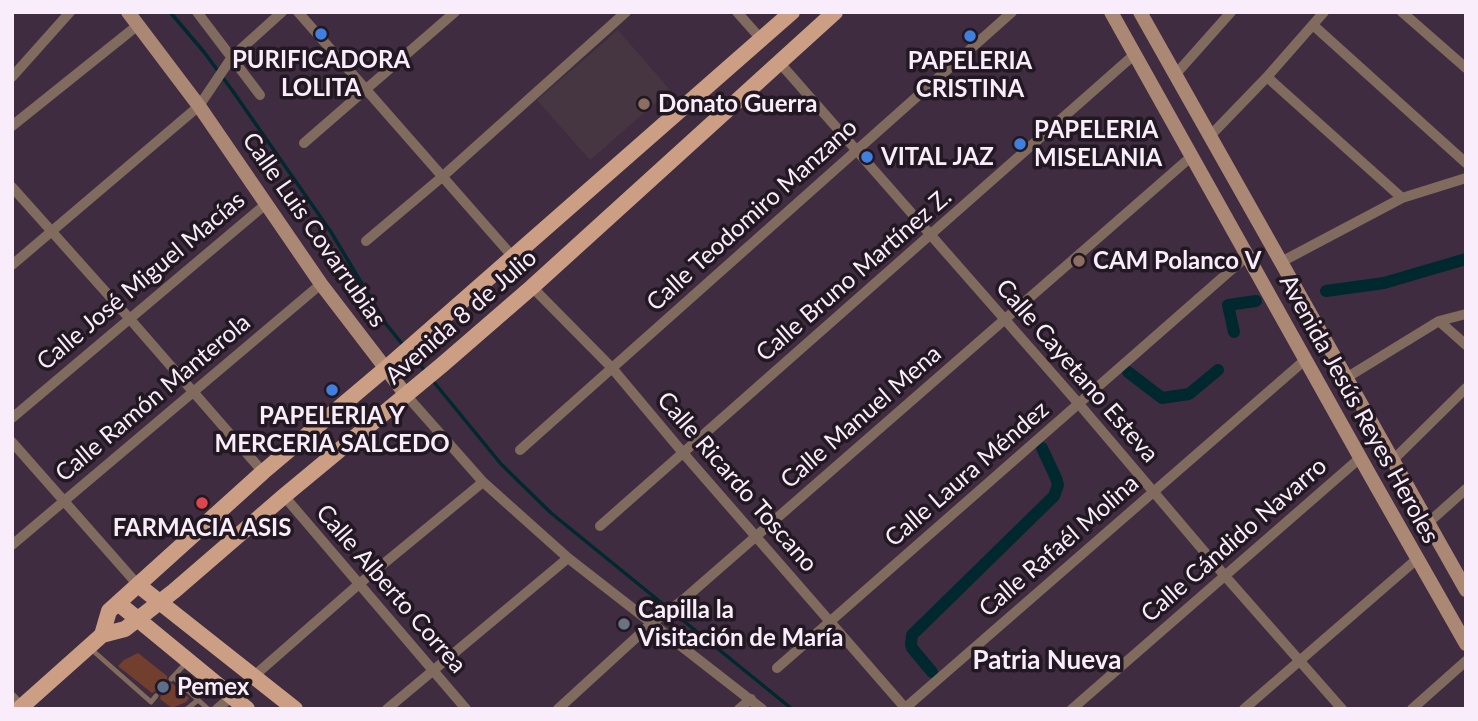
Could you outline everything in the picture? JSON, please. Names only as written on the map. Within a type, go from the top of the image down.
[{"type":"main road","name":"Avenida 8 de Julio","points":[[103,635],[109,611],[263,471],[390,364],[792,12]]},
{"type":"main road","name":"Avenida 8 de Julio","points":[[19,705],[103,635],[125,629],[160,602],[442,365],[532,287],[835,12]]},
{"type":"main road","points":[[138,585],[295,709]]},
{"type":"main road","points":[[118,603],[247,709]]},
{"type":"street","points":[[12,76],[70,12]]},
{"type":"street","name":"Calle Luis Covarrubias","points":[[128,12],[203,100],[266,204],[321,284],[412,390],[483,482],[568,558],[655,622],[762,709]]},
{"type":"street","points":[[197,12],[229,61],[260,95]]},
{"type":"street","points":[[12,265],[203,100],[229,61],[282,12]]},
{"type":"street","points":[[298,12],[513,257]]},
{"type":"street","points":[[304,143],[455,12]]},
{"type":"street","points":[[366,241],[442,177],[626,12]]},
{"type":"street","points":[[737,12],[761,39]]},
{"type":"street","name":"Calle Teodomiro Manzano","points":[[520,450],[1012,12]]},
{"type":"street","name":"Avenida Jesús Reyes Heroles","points":[[1111,12],[1466,645]]},
{"type":"street","name":"Avenida Jesús Reyes Heroles","points":[[1140,12],[1466,590]]},
{"type":"street","points":[[1175,75],[1231,12]]},
{"type":"street","points":[[1210,136],[1324,12]]},
{"type":"street","points":[[1402,12],[1466,68]]},
{"type":"street","points":[[12,127],[138,25]]},
{"type":"street","points":[[1313,25],[1466,163]]},
{"type":"street","name":"Calle Bruno Martínez Z.","points":[[600,526],[1135,54]]},
{"type":"street","name":"Calle Cayetano Esteva","points":[[779,62],[1342,709]]},
{"type":"street","points":[[1267,77],[1402,198]]},
{"type":"street","name":"Calle Manuel Mena","points":[[558,709],[1192,156]]},
{"type":"street","points":[[1281,261],[1402,198],[1466,178]]},
{"type":"street","points":[[12,187],[263,471]]},
{"type":"street","name":"Calle José Miguel Macías","points":[[12,418],[266,204]]},
{"type":"street","name":"Calle Laura Méndez","points":[[777,668],[1247,256]]},
{"type":"street","name":"Calle Ramón Manterola","points":[[12,545],[321,284]]},
{"type":"street","name":"Calle Ricardo Toscano","points":[[532,287],[612,368],[905,708]]},
{"type":"street","points":[[1346,378],[1439,321],[1466,314]]},
{"type":"street","points":[[1439,321],[1466,345]]},
{"type":"street","name":"Calle Rafaél Molina","points":[[905,708],[1306,360]]},
{"type":"street","points":[[1393,460],[1466,388]]},
{"type":"street","points":[[12,442],[138,585]]},
{"type":"street","name":"Calle Cándido Navarro","points":[[1072,709],[1360,458]]},
{"type":"street","points":[[254,676],[359,584],[483,482]]},
{"type":"street","points":[[1428,523],[1466,489]]},
{"type":"street","name":"Calle Alberto Correa","points":[[284,496],[466,709]]},
{"type":"street","points":[[387,709],[568,558]]},
{"type":"street","points":[[1244,709],[1417,559]]},
{"type":"street","points":[[1412,709],[1466,661]]},
{"type":"street","points":[[217,709],[231,697]]},
{"type":"street","points":[[739,709],[751,699]]},
{"type":"lane","points":[[89,647],[158,709]]},
{"type":"lane","points":[[188,661],[172,678],[208,709]]},
{"type":"lane","points":[[151,702],[156,696]]},
{"type":"lane","points":[[187,709],[198,700]]},
{"type":"shaded area","points":[[618,30],[670,90],[590,160],[537,100]]},
{"type":"building","name":"Pemex","points":[[138,653],[167,676],[167,682],[189,698],[186,702],[172,708],[160,699],[159,692],[152,693],[118,666]]},
{"type":"waterway","points":[[170,12],[232,90],[331,232],[386,324],[403,345]]},
{"type":"waterway","points":[[1326,291],[1384,283],[1466,259]]},
{"type":"waterway","points":[[1234,332],[1228,305],[1256,301]]},
{"type":"waterway","points":[[411,354],[426,372]]},
{"type":"waterway","points":[[1128,372],[1162,398],[1189,394],[1218,370]]},
{"type":"waterway","points":[[433,381],[501,464],[551,513],[792,709]]},
{"type":"waterway","points":[[932,672],[912,648],[912,635],[1054,496],[1058,485],[1042,448]]},
{"type":"place","name":"PURIFICADORA LOLITA","points":[[321,34]]},
{"type":"place","name":"PAPELERIA CRISTINA","points":[[970,36]]},
{"type":"place","name":"Donato Guerra","points":[[644,104]]},
{"type":"place","name":"PAPELERIA MISELANIA","points":[[1020,144]]},
{"type":"place","name":"VITAL JAZ","points":[[867,157]]},
{"type":"place","name":"CAM Polanco V","points":[[1079,261]]},
{"type":"place","name":"PAPELERIA Y MERCERIA SALCEDO","points":[[332,390]]},
{"type":"place","name":"FARMACIA ASIS","points":[[202,503]]},
{"type":"place","name":"Capilla la Visitación de María","points":[[624,624]]},
{"type":"place","name":"Pemex","points":[[163,687]]},
{"type":"district","name":"Patria Nueva","points":[[1047,661]]}]
